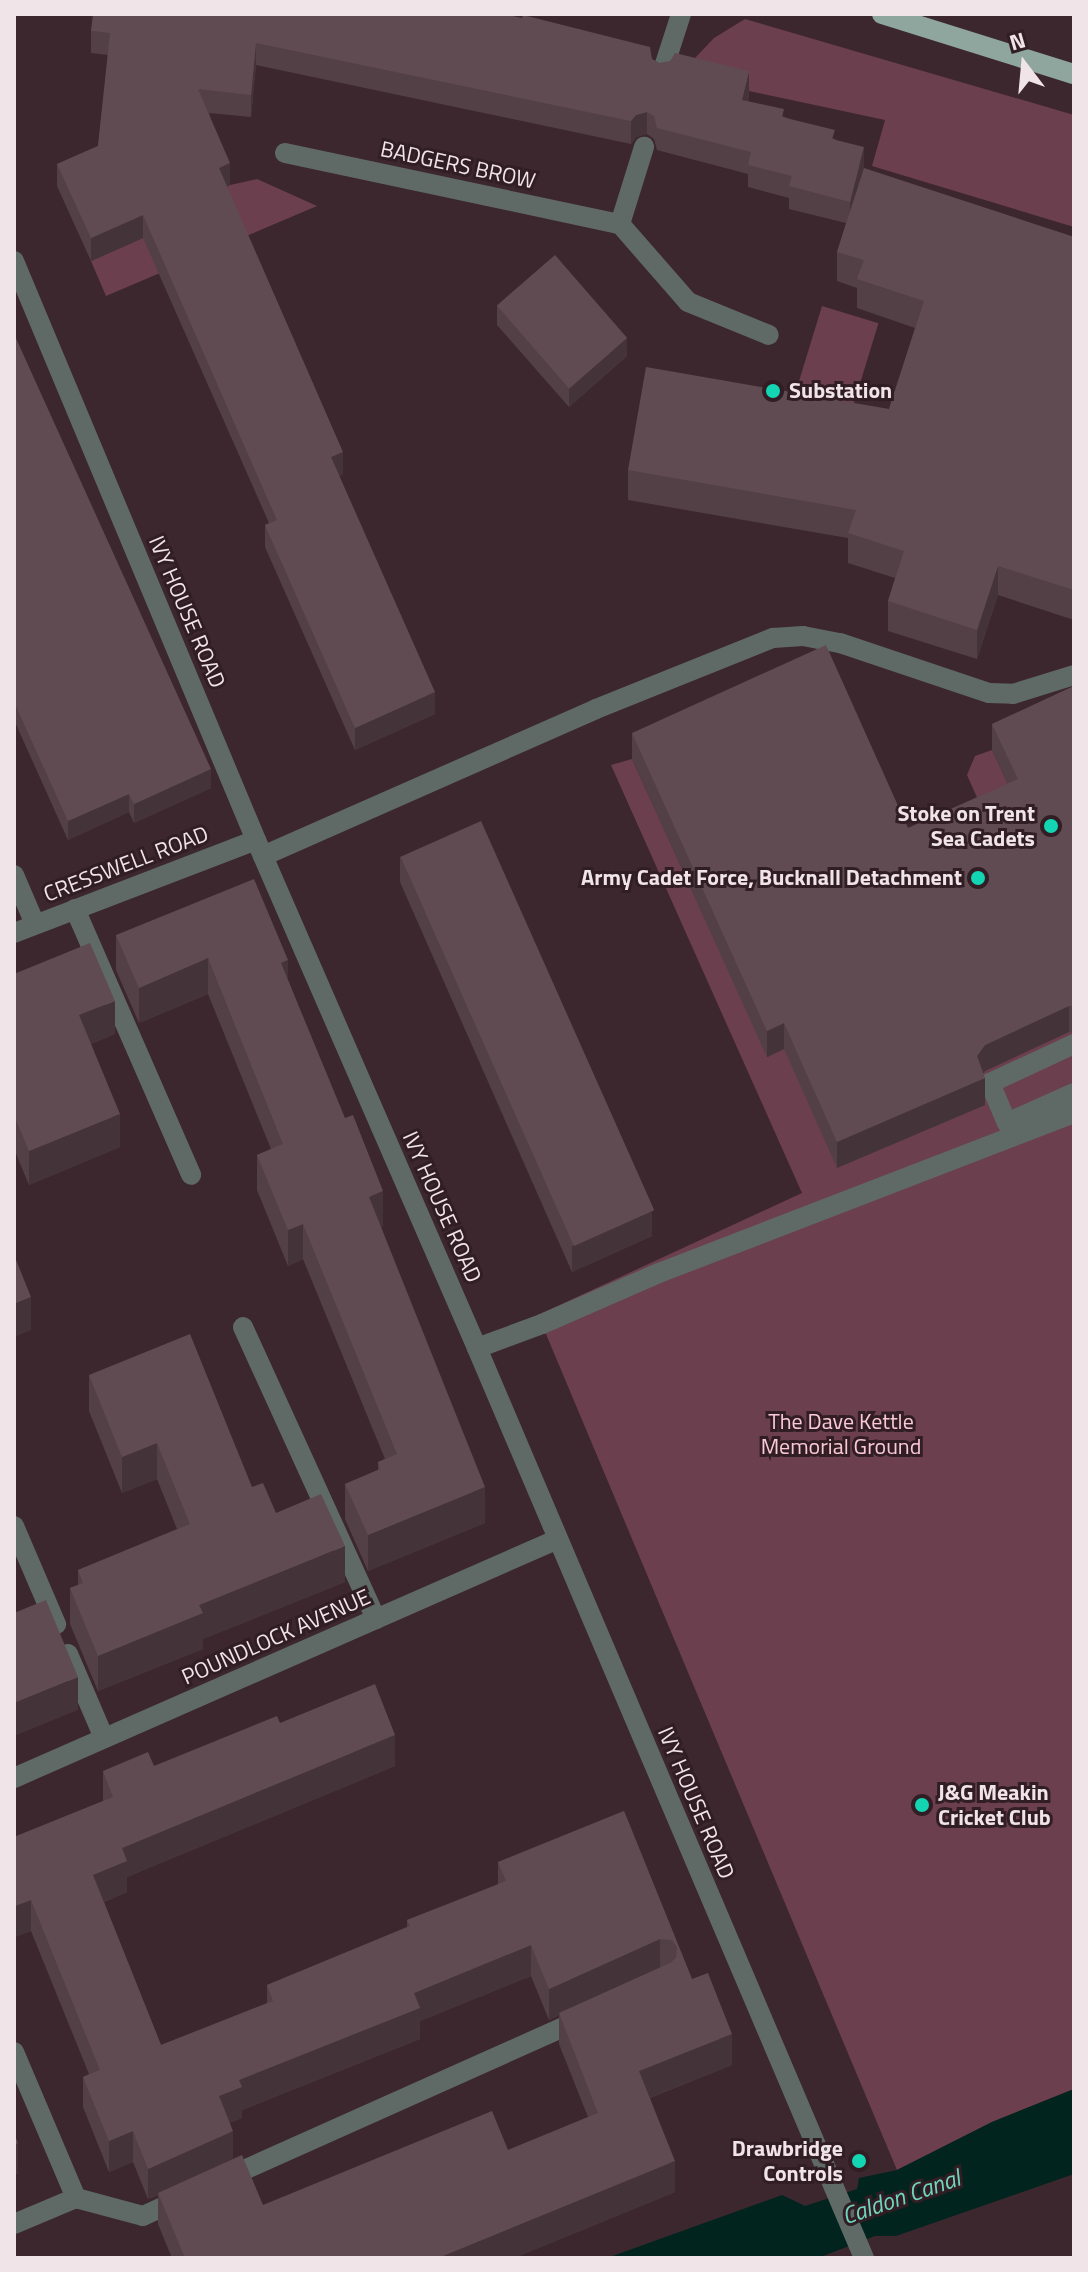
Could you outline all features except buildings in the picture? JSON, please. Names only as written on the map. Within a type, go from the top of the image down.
[{"type":"main road","points":[[882,14],[1074,74]]},
{"type":"street","points":[[662,73],[681,14]]},
{"type":"street","points":[[644,147],[620,224],[688,302],[769,335]]},
{"type":"street","name":"BADGERS BROW","points":[[285,153],[620,224]]},
{"type":"street","name":"IVY HOUSE ROAD","points":[[14,261],[20,290],[477,1348],[864,2258]]},
{"type":"street","name":"CRESSWELL ROAD","points":[[14,933],[75,909],[259,848],[773,638],[803,636],[840,643],[989,693],[1013,694],[1074,675]]},
{"type":"street","points":[[14,875],[35,924]]},
{"type":"street","points":[[75,909],[191,1175]]},
{"type":"street","points":[[1074,1044],[990,1083],[1007,1123],[1074,1093]]},
{"type":"street","points":[[477,1348],[542,1324],[659,1273],[1074,1113]]},
{"type":"street","points":[[243,1327],[376,1619]]},
{"type":"street","points":[[14,1526],[104,1738]]},
{"type":"street","name":"POUNDLOCK AVENUE","points":[[14,1778],[558,1539]]},
{"type":"street","points":[[14,2224],[76,2198],[143,2216],[607,2008]]},
{"type":"street","points":[[14,2052],[76,2198]]},
{"type":"green space","points":[[745,19],[1074,115],[1074,227],[872,166],[885,120],[678,76],[714,38]]},
{"type":"green space","points":[[257,179],[317,206],[106,296],[91,261],[174,224],[169,213],[230,185]]},
{"type":"green space","points":[[822,306],[878,323],[848,422],[792,404]]},
{"type":"green space","name":"J&G Meakin Cricket Club","points":[[992,750],[1065,905],[1074,901],[1074,2089],[992,2122],[897,2170],[538,1315],[802,1193],[611,765],[632,759],[768,1057],[987,820],[967,775],[975,756]]},
{"type":"water","name":"Caldon Canal","points":[[1074,2089],[1074,2174],[896,2236],[875,2236],[818,2258],[607,2258],[782,2195],[805,2206],[857,2189],[859,2178],[897,2170],[992,2122]]},
{"type":"place","name":"Substation","points":[[773,391]]},
{"type":"place","name":"Stoke on Trent Sea Cadets","points":[[1051,826]]},
{"type":"place","name":"Army Cadet Force, Bucknall Detachment","points":[[978,878]]},
{"type":"place","name":"J&G Meakin Cricket Club","points":[[922,1805]]},
{"type":"place","name":"Drawbridge Controls","points":[[859,2161]]},
{"type":"park label","name":"The Dave Kettle Memorial Ground","points":[[841,1434]]}]
